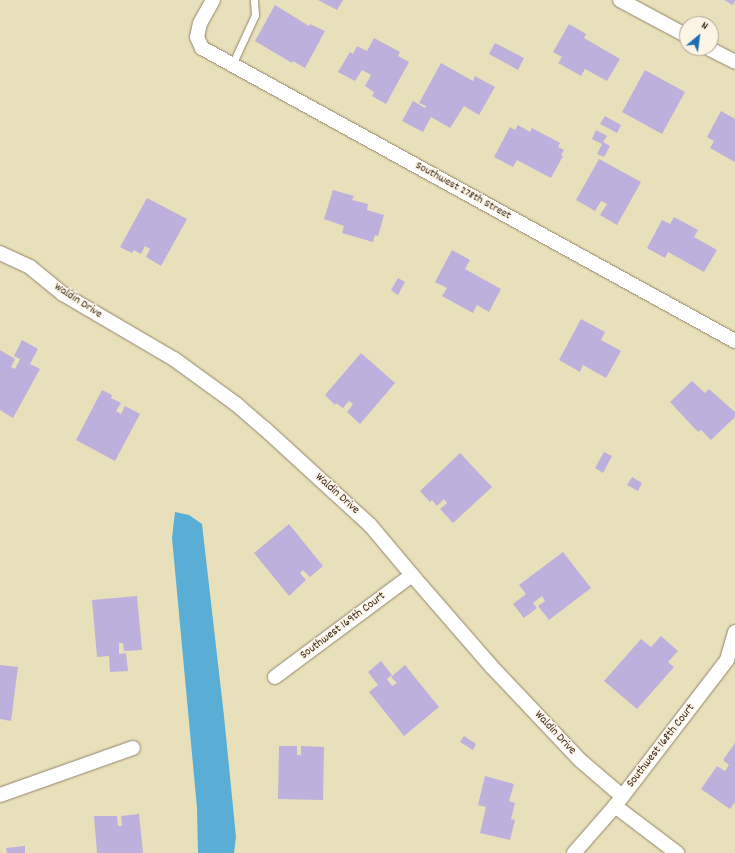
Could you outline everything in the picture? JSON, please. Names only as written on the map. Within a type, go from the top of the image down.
[{"type":"street","name":"Southwest 278th Street","points":[[213,0],[200,23],[197,37],[202,48],[735,341]]},
{"type":"street","points":[[620,0],[679,32]]},
{"type":"street","points":[[719,54],[735,62]]},
{"type":"street","name":"Waldin Drive","points":[[0,253],[30,267],[63,294],[174,359],[236,404],[370,525],[492,667],[618,801],[677,853]]},
{"type":"street","name":"Southwest 169th Court","points":[[275,677],[412,575]]},
{"type":"street","name":"Southwest 168th Court","points":[[574,853],[618,801],[727,660],[735,632]]},
{"type":"street","points":[[0,794],[133,748]]},
{"type":"lane","points":[[232,65],[255,15],[254,0]]},
{"type":"water","points":[[175,512],[189,515],[202,524],[236,837],[234,853],[198,853],[197,808],[172,538]]},
{"type":"building","points":[[318,0],[343,0],[337,10]]},
{"type":"building","points":[[724,0],[735,0],[735,1],[733,5]]},
{"type":"building","points":[[275,5],[309,26],[310,24],[325,31],[305,68],[293,61],[292,63],[255,41]]},
{"type":"building","points":[[569,24],[586,34],[584,38],[620,59],[607,81],[585,69],[581,76],[558,63],[562,57],[553,52]]},
{"type":"building","points":[[374,38],[400,52],[398,56],[409,62],[386,104],[372,96],[374,92],[365,86],[371,75],[362,70],[355,81],[338,72],[350,52],[353,54],[357,46],[367,51]]},
{"type":"building","points":[[495,43],[524,58],[518,70],[489,54]]},
{"type":"building","points":[[441,63],[473,81],[475,76],[495,87],[479,115],[464,106],[450,128],[431,117],[423,132],[402,121],[413,101],[425,108],[426,106],[419,103]]},
{"type":"building","points":[[645,70],[685,92],[662,134],[622,112]]},
{"type":"building","points":[[721,111],[735,119],[735,162],[710,148],[714,141],[707,137]]},
{"type":"building","points":[[605,116],[621,125],[617,133],[600,124]]},
{"type":"building","points":[[518,125],[530,132],[532,128],[560,143],[558,147],[564,150],[561,155],[563,156],[551,178],[517,160],[513,167],[494,157],[510,127],[515,130]]},
{"type":"building","points":[[596,130],[607,136],[603,142],[610,146],[604,157],[597,154],[602,144],[592,139]]},
{"type":"building","points":[[599,159],[641,182],[617,225],[600,215],[607,204],[601,201],[595,211],[576,200]]},
{"type":"building","points":[[333,190],[354,196],[352,200],[368,204],[367,210],[384,215],[378,236],[375,235],[373,242],[342,233],[344,226],[324,219]]},
{"type":"building","points":[[147,198],[187,219],[161,266],[146,257],[150,249],[145,246],[141,254],[134,250],[132,253],[120,247]]},
{"type":"building","points":[[674,217],[698,230],[694,237],[717,250],[704,272],[668,252],[665,258],[647,248],[662,220],[670,224]]},
{"type":"building","points":[[452,250],[470,260],[465,269],[501,289],[489,312],[477,305],[473,313],[442,296],[447,288],[435,282]]},
{"type":"building","points":[[398,278],[405,282],[398,295],[391,290]]},
{"type":"building","points":[[581,319],[605,332],[601,340],[621,351],[606,378],[583,365],[580,372],[559,360]]},
{"type":"building","points":[[22,340],[38,349],[30,364],[40,369],[13,418],[0,410],[0,350],[15,359],[11,367],[15,369],[20,359],[14,356]]},
{"type":"building","points":[[361,353],[395,383],[360,424],[347,412],[353,404],[349,401],[343,408],[336,403],[335,405],[325,395]]},
{"type":"building","points":[[692,381],[705,393],[709,389],[735,412],[735,417],[711,440],[701,430],[698,432],[670,402]]},
{"type":"building","points":[[102,390],[112,395],[111,398],[121,403],[116,411],[121,414],[125,406],[140,414],[115,461],[76,440]]},
{"type":"building","points":[[604,452],[612,456],[603,473],[595,468]]},
{"type":"building","points":[[460,453],[492,487],[453,523],[440,509],[447,503],[444,499],[437,506],[432,500],[430,502],[420,491]]},
{"type":"building","points":[[632,477],[642,483],[638,491],[627,485]]},
{"type":"building","points":[[289,524],[323,566],[310,577],[303,570],[300,573],[306,580],[289,596],[254,553]]},
{"type":"building","points":[[563,552],[591,588],[549,620],[538,606],[545,601],[542,596],[533,603],[537,608],[524,618],[513,604],[526,594],[519,585]]},
{"type":"building","points":[[137,596],[142,650],[124,651],[123,643],[119,643],[119,654],[126,653],[128,671],[110,672],[109,656],[97,657],[92,600]]},
{"type":"building","points":[[661,636],[678,651],[668,662],[674,667],[637,709],[604,681],[641,639],[651,647]]},
{"type":"building","points":[[381,661],[392,675],[387,679],[392,686],[397,683],[391,677],[405,665],[439,707],[404,736],[369,692],[378,685],[368,672]]},
{"type":"building","points":[[0,665],[18,667],[11,721],[0,719]]},
{"type":"building","points":[[464,736],[476,744],[473,750],[460,742]]},
{"type":"building","points":[[735,743],[735,802],[730,809],[701,789],[717,766],[725,771],[729,765],[723,760]]},
{"type":"building","points":[[279,746],[297,746],[297,755],[301,755],[301,746],[324,747],[323,800],[278,799]]},
{"type":"building","points":[[485,776],[514,784],[509,801],[515,803],[511,819],[515,820],[510,840],[480,833],[486,807],[478,805]]},
{"type":"building","points":[[139,814],[143,853],[97,853],[94,816],[117,816],[118,826],[122,826],[121,816]]},
{"type":"building","points":[[25,846],[25,853],[7,853],[6,848]]}]
